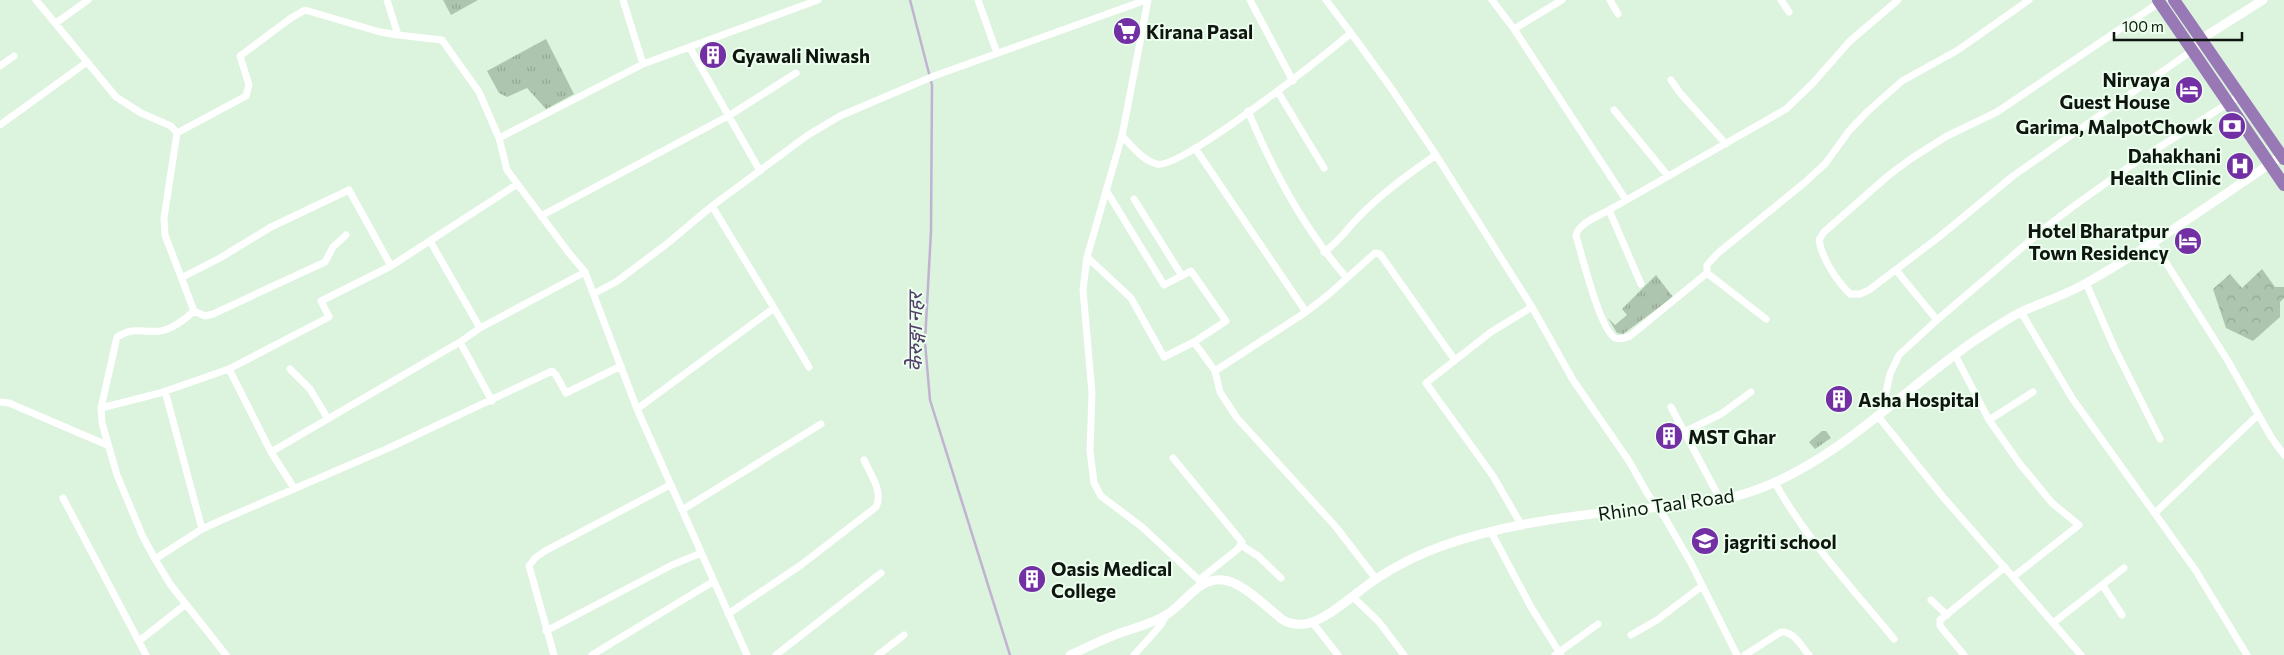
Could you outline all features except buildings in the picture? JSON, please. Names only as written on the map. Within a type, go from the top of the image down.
[{"type":"highway","points":[[2174,0],[2283,157]]},
{"type":"highway","points":[[2159,1],[2284,183]]},
{"type":"street","points":[[36,0],[116,96],[141,112],[171,126],[177,133],[164,218],[165,236],[183,277],[194,311],[205,316],[213,314],[325,262],[333,247],[346,235]]},
{"type":"street","points":[[56,24],[88,0]]},
{"type":"street","points":[[387,0],[398,35]]},
{"type":"street","points":[[623,0],[643,64]]},
{"type":"street","points":[[499,138],[643,64],[818,0]]},
{"type":"street","points":[[978,0],[997,53]]},
{"type":"street","points":[[595,293],[616,282],[712,206],[821,126],[934,76],[1147,0],[1122,136],[1087,257],[1083,290],[1092,393],[1090,451],[1094,483],[1107,502],[1142,527],[1200,582]]},
{"type":"street","points":[[1250,0],[1293,81]]},
{"type":"street","points":[[1326,0],[1392,88],[1532,307],[1574,380],[1629,462],[1691,563],[1737,655]]},
{"type":"street","points":[[1492,0],[1514,29],[1626,200]]},
{"type":"street","points":[[1514,29],[1562,0]]},
{"type":"street","points":[[1610,0],[1618,14]]},
{"type":"street","points":[[1781,0],[1789,12]]},
{"type":"street","points":[[1707,273],[1630,336],[1620,339],[1614,337],[1607,330],[1600,313],[1576,236],[1577,231],[1584,224],[1786,109],[1812,84],[1850,42],[1898,0]]},
{"type":"street","points":[[1707,273],[1707,266],[1718,253],[1803,184],[1824,164],[1849,131],[1867,112],[1902,81],[1958,50],[2028,0]]},
{"type":"street","points":[[2159,1],[1997,112],[1947,136],[1912,158],[1824,232],[1819,240],[1821,249],[1834,273],[1850,294],[1860,294],[1869,290],[1983,202],[2013,176],[2193,50],[2202,40],[2264,0]]},
{"type":"street","points":[[177,133],[246,96],[249,85],[240,56],[291,18],[305,10],[380,32],[442,40],[479,92],[499,138],[508,170],[516,185],[568,254],[585,272],[595,293],[637,409],[747,655]]},
{"type":"street","points":[[1122,136],[1146,159],[1158,165],[1170,163],[1278,92],[1352,33]]},
{"type":"street","points":[[690,48],[730,115],[760,171]]},
{"type":"street","points":[[0,66],[14,56]]},
{"type":"street","points":[[0,125],[87,62]]},
{"type":"street","points":[[541,216],[730,115],[796,74]]},
{"type":"street","points":[[1672,80],[1680,93],[1726,144]]},
{"type":"street","points":[[1278,92],[1324,168]]},
{"type":"street","points":[[2081,655],[1943,497],[1879,413],[1890,374],[1899,355],[1937,320],[2058,218],[2130,166],[2240,95]]},
{"type":"street","points":[[1614,110],[1668,176]]},
{"type":"street","points":[[1248,111],[1300,217],[1324,252],[1346,278]]},
{"type":"street","points":[[1195,148],[1306,312]]},
{"type":"street","points":[[1324,252],[1338,243],[1354,222],[1395,183],[1436,155]]},
{"type":"street","name":"Rhino Taal Road","points":[[1312,622],[1376,579],[1440,546],[1491,532],[1578,516],[1658,508],[1720,499],[1750,492],[1775,483],[1814,461],[1955,355],[2020,312],[2046,303],[2086,284],[2283,157]]},
{"type":"street","points":[[101,408],[164,392],[229,369],[328,317],[321,301],[391,266],[516,185]]},
{"type":"street","points":[[183,277],[220,258],[271,226],[349,190],[391,266]]},
{"type":"street","points":[[1087,257],[1131,298],[1164,357],[1194,342],[1226,321],[1192,271],[1164,285],[1106,190]]},
{"type":"street","points":[[1134,199],[1182,276]]},
{"type":"street","points":[[712,206],[809,367]]},
{"type":"street","points":[[1609,210],[1641,284]]},
{"type":"street","points":[[430,241],[480,328]]},
{"type":"street","points":[[2153,242],[2228,361],[2258,415],[2284,455]]},
{"type":"street","points":[[1215,371],[1306,312],[1375,253],[1380,254],[1454,359]]},
{"type":"street","points":[[1896,270],[1937,320]]},
{"type":"street","points":[[271,452],[460,342],[480,328],[585,272]]},
{"type":"street","points":[[1707,273],[1766,319]]},
{"type":"street","points":[[2086,284],[2160,439]]},
{"type":"street","points":[[1522,526],[1493,476],[1426,384],[1454,359],[1491,332],[1532,307]]},
{"type":"street","points":[[637,409],[774,308]]},
{"type":"street","points":[[194,311],[188,317],[162,331],[134,329],[117,338],[101,408],[102,423],[128,502],[155,559],[170,584],[226,655]]},
{"type":"street","points":[[2020,312],[2072,398],[2156,512],[2196,571],[2247,655]]},
{"type":"street","points":[[460,342],[492,401]]},
{"type":"street","points":[[1194,342],[1215,371],[1220,392],[1237,418],[1336,528],[1376,579]]},
{"type":"street","points":[[1955,355],[1989,420],[2052,503],[2079,525],[2014,577]]},
{"type":"street","points":[[155,559],[202,529],[492,401],[552,371],[566,393],[621,366]]},
{"type":"street","points":[[229,369],[271,452],[294,488]]},
{"type":"street","points":[[290,369],[310,390],[328,419]]},
{"type":"street","points":[[164,392],[202,529]]},
{"type":"street","points":[[1684,432],[1721,414],[1751,392]]},
{"type":"street","points":[[1989,420],[2033,392]]},
{"type":"street","points":[[0,402],[10,403],[108,445]]},
{"type":"street","points":[[1671,407],[1720,499]]},
{"type":"street","points":[[2156,512],[2258,415]]},
{"type":"street","points":[[682,510],[821,424]]},
{"type":"street","points":[[1173,458],[1241,539],[1242,545]]},
{"type":"street","points":[[728,614],[801,565],[876,507],[879,501],[879,494],[864,460]]},
{"type":"street","points":[[1775,483],[1810,536],[1894,639]]},
{"type":"street","points":[[554,655],[529,566],[531,562],[545,551],[670,485]]},
{"type":"street","points":[[63,498],[146,655]]},
{"type":"street","points":[[1491,532],[1558,654],[1598,624]]},
{"type":"street","points":[[1070,655],[1106,638],[1164,616],[1180,605],[1200,582],[1242,545]]},
{"type":"street","points":[[1242,545],[1250,548],[1281,578]]},
{"type":"street","points":[[546,631],[672,565],[701,553]]},
{"type":"street","points":[[1964,655],[1940,626],[1940,620],[2005,567]]},
{"type":"street","points":[[2053,623],[2124,568]]},
{"type":"street","points":[[776,655],[882,573]]},
{"type":"street","points":[[1200,582],[1213,580],[1230,581],[1241,587],[1283,620],[1297,624],[1312,622],[1338,655]]},
{"type":"street","points":[[592,655],[714,581]]},
{"type":"street","points":[[1631,636],[1657,620],[1702,586]]},
{"type":"street","points":[[2103,586],[2122,615]]},
{"type":"street","points":[[1352,596],[1379,622],[1404,655]]},
{"type":"street","points":[[1931,600],[1947,614]]},
{"type":"street","points":[[138,641],[186,604]]},
{"type":"street","points":[[1136,654],[1160,626],[1164,616]]},
{"type":"street","points":[[1744,655],[1780,632],[1793,636],[1809,655]]},
{"type":"street","points":[[878,655],[904,635]]},
{"type":"green space","points":[[443,0],[478,0],[451,15]]},
{"type":"green space","points":[[546,39],[574,94],[546,109],[527,88],[507,97],[499,93],[487,71]]},
{"type":"green space","points":[[2262,269],[2275,287],[2284,287],[2284,298],[2280,302],[2280,317],[2253,341],[2226,328],[2213,289],[2230,274],[2242,288]]},
{"type":"green space","points":[[1656,275],[1673,297],[1623,334],[1617,333],[1608,318],[1615,325],[1627,315],[1622,309]]},
{"type":"green space","points":[[1822,431],[1826,431],[1831,438],[1815,449],[1809,442]]},
{"type":"waterway","name":"केेरुङ्गा नहर","points":[[910,0],[932,85],[931,231],[925,342],[930,400],[1010,655]]},
{"type":"place","name":"Kirana Pasal","points":[[1127,31]]},
{"type":"place","name":"Gyawali Niwash","points":[[713,55]]},
{"type":"place","name":"Nirvaya Guest House","points":[[2189,90]]},
{"type":"place","name":"Garima, MalpotChowk","points":[[2232,126]]},
{"type":"place","name":"Dahakhani Health Clinic","points":[[2240,166]]},
{"type":"place","name":"Hotel Bharatpur Town Residency","points":[[2188,241]]},
{"type":"place","name":"Asha Hospital","points":[[1839,399]]},
{"type":"place","name":"MST Ghar","points":[[1669,436]]},
{"type":"place","name":"jagriti school","points":[[1705,541]]},
{"type":"place","name":"Oasis Medical College","points":[[1032,579]]}]
